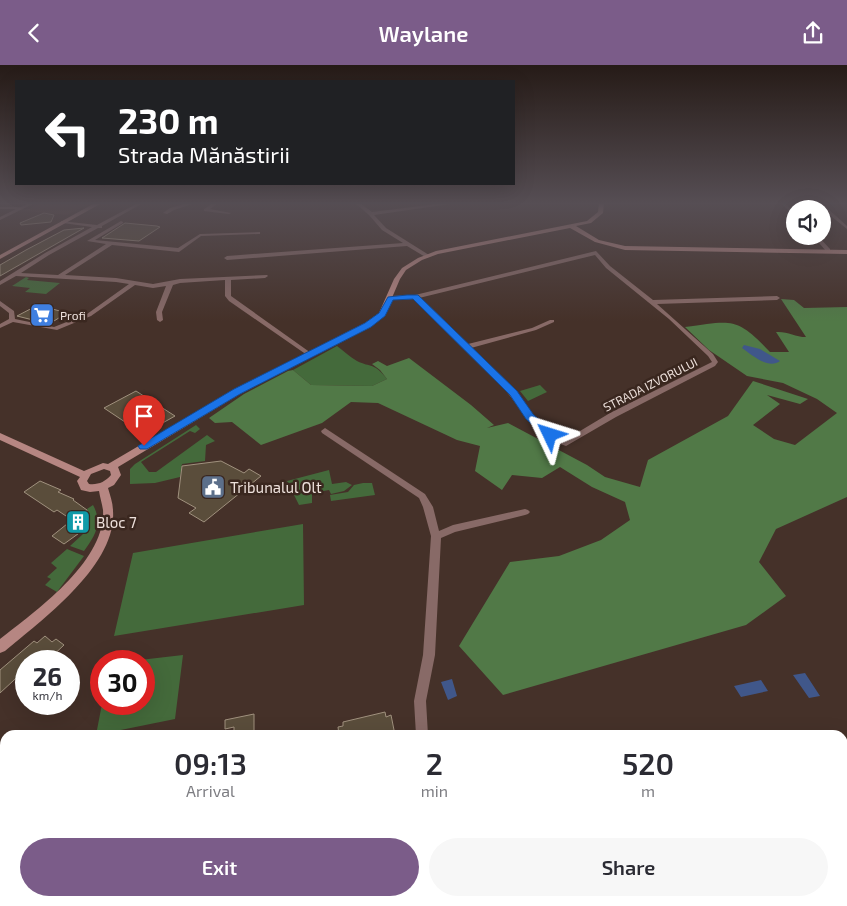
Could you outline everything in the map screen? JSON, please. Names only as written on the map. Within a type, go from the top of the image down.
[{"type":"street","points":[[0,257],[27,242]]},
{"type":"street","points":[[0,283],[72,242]]},
{"type":"street","points":[[96,242],[179,251],[190,242]]},
{"type":"street","points":[[405,242],[427,256]]},
{"type":"street","points":[[111,467],[116,475],[112,481],[102,487],[92,489],[85,487],[82,481],[85,475],[98,467],[111,467],[210,407],[368,325],[382,314],[397,279],[404,269],[427,256],[493,242]]},
{"type":"street","points":[[602,242],[625,248],[847,251]]},
{"type":"street","points":[[227,258],[408,244]]},
{"type":"street","points":[[390,298],[415,297],[596,253],[605,244]]},
{"type":"street","points":[[58,277],[110,245]]},
{"type":"street","points":[[823,245],[828,251]]},
{"type":"street","name":"STRADA IZVORULUI","points":[[415,297],[513,393],[537,425],[566,443],[612,415],[715,362],[711,355],[652,302],[608,267],[596,253]]},
{"type":"street","points":[[15,274],[153,286],[180,281],[265,276]]},
{"type":"street","points":[[228,278],[228,296],[231,300],[309,354]]},
{"type":"street","points":[[0,326],[12,320],[55,329],[90,315],[134,283]]},
{"type":"street","points":[[160,320],[159,311],[170,284]]},
{"type":"street","points":[[652,302],[777,298]]},
{"type":"street","points":[[0,303],[12,312],[12,320]]},
{"type":"street","points":[[466,347],[534,329],[552,321]]},
{"type":"street","points":[[325,431],[422,496],[428,507],[436,536],[429,655],[420,701],[422,730]]},
{"type":"street","points":[[0,436],[85,475]]},
{"type":"street","points":[[0,647],[61,595],[84,571],[99,549],[109,519],[108,506],[102,487]]},
{"type":"street","points":[[436,536],[453,529],[525,512]]},
{"type":"green space","points":[[26,277],[29,278],[27,280],[60,283],[46,294],[25,292],[30,288],[12,286]]},
{"type":"green space","points":[[781,299],[794,300],[804,308],[847,307],[847,497],[776,529],[759,562],[786,596],[746,625],[503,695],[459,646],[510,562],[559,556],[601,540],[630,520],[625,502],[592,487],[560,467],[542,478],[512,475],[502,490],[475,471],[480,446],[457,440],[378,403],[351,402],[322,423],[261,445],[232,422],[215,423],[209,418],[244,394],[288,371],[293,370],[311,385],[372,386],[387,379],[372,364],[378,361],[387,366],[409,358],[494,425],[487,428],[508,423],[587,465],[605,477],[640,487],[648,460],[728,416],[753,381],[808,399],[800,404],[767,395],[780,404],[753,425],[774,439],[795,445],[837,413],[817,399],[783,383],[747,376],[709,350],[685,327],[713,323],[732,324],[749,332],[770,352],[789,352],[776,332],[806,337]]},
{"type":"green space","points":[[337,346],[357,361],[375,368],[387,379],[372,386],[311,385],[293,370]]},
{"type":"green space","points":[[540,385],[547,392],[528,401],[520,391]]},
{"type":"green space","points":[[196,425],[200,429],[195,433],[190,431],[141,462],[149,472],[156,472],[207,435],[215,441],[206,445],[205,461],[182,464],[180,477],[155,483],[130,484],[130,469],[135,464]]},
{"type":"green space","points":[[329,470],[332,484],[346,482],[352,485],[344,491],[331,494],[329,490],[312,493],[312,503],[299,505],[287,481]]},
{"type":"green space","points":[[372,483],[375,495],[331,501],[330,495],[348,492],[354,485]]},
{"type":"green space","points":[[93,505],[97,518],[94,535],[84,551],[70,546],[83,534],[84,526],[88,525],[89,515],[87,509]]},
{"type":"green space","points":[[303,524],[304,605],[114,636],[133,553]]},
{"type":"green space","points":[[67,549],[84,556],[57,592],[45,585],[51,579],[47,577],[57,568],[51,563]]},
{"type":"green space","points":[[183,655],[175,719],[121,730],[97,730],[100,715],[155,715],[155,658]]},
{"type":"water","points":[[744,345],[760,349],[780,361],[770,364],[760,360],[742,348]]},
{"type":"water","points":[[805,673],[820,696],[809,698],[793,675]]},
{"type":"water","points":[[452,679],[457,696],[448,700],[441,682]]},
{"type":"water","points":[[761,680],[768,691],[741,697],[734,686]]},
{"type":"building","points":[[41,242],[59,242],[0,276],[0,265]]},
{"type":"building","name":"Profi","points":[[38,305],[67,313],[49,324],[17,316]]},
{"type":"building","points":[[136,391],[175,416],[143,434],[104,408]]},
{"type":"building","name":"Tribunalul Olt","points":[[221,461],[244,473],[249,469],[261,476],[204,522],[189,513],[196,508],[178,498],[182,466]]},
{"type":"building","name":"Bloc 7","points":[[40,481],[61,490],[58,492],[74,499],[87,510],[86,516],[89,516],[87,524],[83,525],[82,531],[64,544],[52,536],[72,520],[57,510],[54,512],[24,492]]},
{"type":"building","points":[[45,636],[52,642],[56,639],[64,645],[59,650],[23,650],[34,641],[37,643]]},
{"type":"building","points":[[15,657],[15,679],[0,693],[0,670]]},
{"type":"building","points":[[385,712],[386,717],[391,715],[394,730],[338,730],[338,727],[343,726],[343,722]]},
{"type":"building","points":[[254,714],[254,730],[234,730],[234,727],[225,729],[225,720]]},
{"type":"place","name":"Profi","points":[[42,315]]},
{"type":"place","name":"Tribunalul Olt","points":[[213,487]]},
{"type":"place","name":"Bloc 7","points":[[78,522]]},
{"type":"route","points":[[144,446],[237,391],[309,354],[354,334],[382,314],[390,298],[407,297],[415,297],[513,393],[529,417],[550,435]]}]
